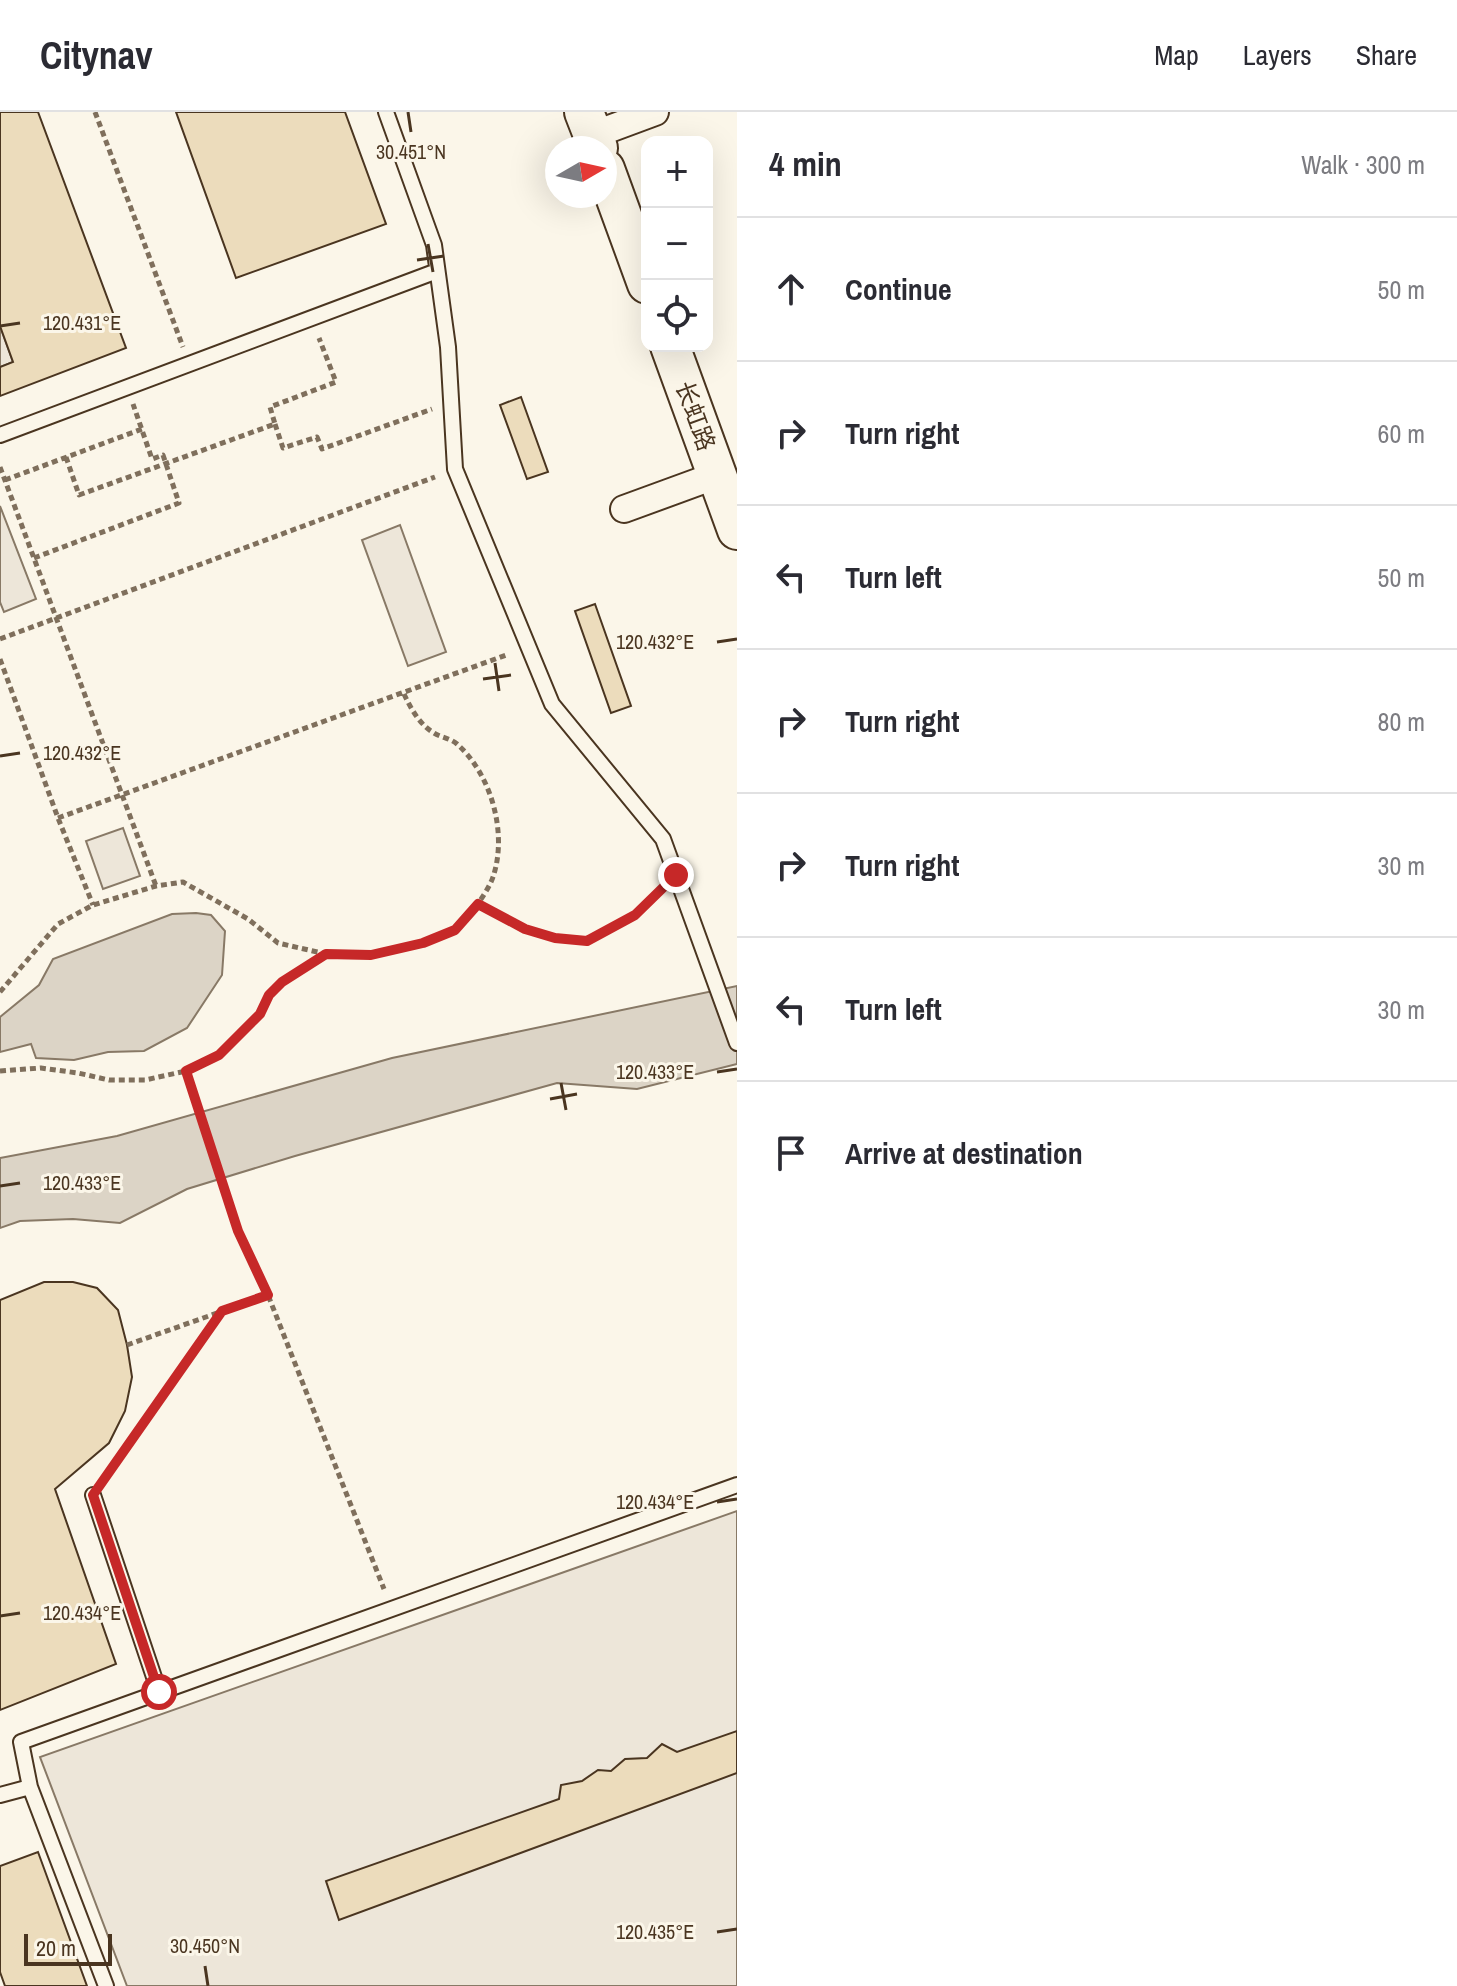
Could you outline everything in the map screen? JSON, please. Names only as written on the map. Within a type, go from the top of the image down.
[{"type":"main road","points":[[617,202],[646,280]]},
{"type":"main road","name":"长虹路","points":[[672,352],[737,530]]},
{"type":"street","points":[[605,136],[655,112]]},
{"type":"street","points":[[624,509],[717,475]]},
{"type":"lane","points":[[386,112],[434,245],[448,347],[455,469],[552,704],[663,839],[737,1043]]},
{"type":"lane","points":[[0,435],[437,271]]},
{"type":"lane","points":[[106,1986],[30,1787],[21,1742],[737,1485]]},
{"type":"lane","points":[[93,1495],[159,1692]]},
{"type":"lane","points":[[0,1795],[30,1787]]},
{"type":"path","points":[[95,112],[189,364]]},
{"type":"path","points":[[312,318],[336,382],[270,407],[283,448],[317,437],[322,449],[451,402]]},
{"type":"path","points":[[34,558],[179,503],[163,455],[152,459],[128,387]]},
{"type":"path","points":[[66,457],[79,495],[275,424]]},
{"type":"path","points":[[5,480],[142,429]]},
{"type":"path","points":[[0,467],[156,886]]},
{"type":"path","points":[[0,639],[455,469]]},
{"type":"path","points":[[58,818],[404,694],[528,646]]},
{"type":"path","points":[[0,659],[93,905]]},
{"type":"path","points":[[0,992],[58,924],[93,905],[156,886],[183,882],[248,919],[278,943],[326,954],[371,955],[423,943],[455,930],[478,904],[493,877],[499,842],[494,810],[484,778],[469,755],[452,740],[433,733],[412,711],[404,694]]},
{"type":"path","points":[[478,904],[525,929],[555,938],[587,941],[635,915],[676,875]]},
{"type":"path","points":[[0,1071],[41,1068],[109,1080],[145,1080],[186,1072],[219,1055],[260,1014],[269,995],[282,982],[326,954]]},
{"type":"path","points":[[186,1072],[238,1231],[268,1295],[391,1609]]},
{"type":"path","points":[[127,1345],[268,1295]]},
{"type":"path","points":[[93,1495],[222,1311]]},
{"type":"shaded area","points":[[0,326],[13,362],[0,367]]},
{"type":"shaded area","points":[[0,506],[36,599],[4,612],[0,602]]},
{"type":"shaded area","points":[[400,525],[446,652],[408,666],[362,540]]},
{"type":"shaded area","points":[[123,828],[140,876],[103,889],[86,841]]},
{"type":"shaded area","points":[[172,914],[211,915],[225,931],[222,975],[187,1028],[144,1051],[108,1052],[74,1060],[36,1058],[31,1044],[0,1052],[0,1017],[39,985],[53,959]]},
{"type":"shaded area","points":[[737,986],[737,1064],[637,1089],[557,1083],[187,1189],[120,1223],[73,1219],[20,1221],[0,1228],[0,1158],[117,1136],[392,1058]]},
{"type":"shaded area","points":[[737,1511],[737,1986],[127,1986],[40,1757]]},
{"type":"building","points":[[0,112],[38,112],[126,348],[0,396],[0,367],[13,362],[0,326]]},
{"type":"building","points":[[176,112],[345,112],[386,224],[236,278]]},
{"type":"building","points":[[521,397],[548,472],[527,479],[500,405]]},
{"type":"building","points":[[595,604],[631,706],[611,713],[575,611]]},
{"type":"building","points":[[44,1282],[73,1282],[97,1288],[118,1310],[127,1345],[132,1377],[125,1411],[109,1443],[55,1489],[116,1664],[0,1710],[0,1300]]},
{"type":"building","points":[[737,1731],[737,1773],[339,1920],[326,1881],[559,1799],[561,1785],[582,1781],[598,1770],[611,1771],[625,1759],[647,1758],[662,1744],[677,1752]]},
{"type":"building","points":[[38,1852],[87,1986],[5,1986],[0,1972],[0,1866]]},
{"type":"route","points":[[159,1692],[93,1495],[222,1311],[268,1295],[238,1231],[186,1071],[219,1055],[243,1034],[260,1014],[269,995],[282,982],[326,954],[371,955],[423,943],[455,930],[478,904],[525,929],[555,938],[587,941],[635,915],[676,875]]}]
